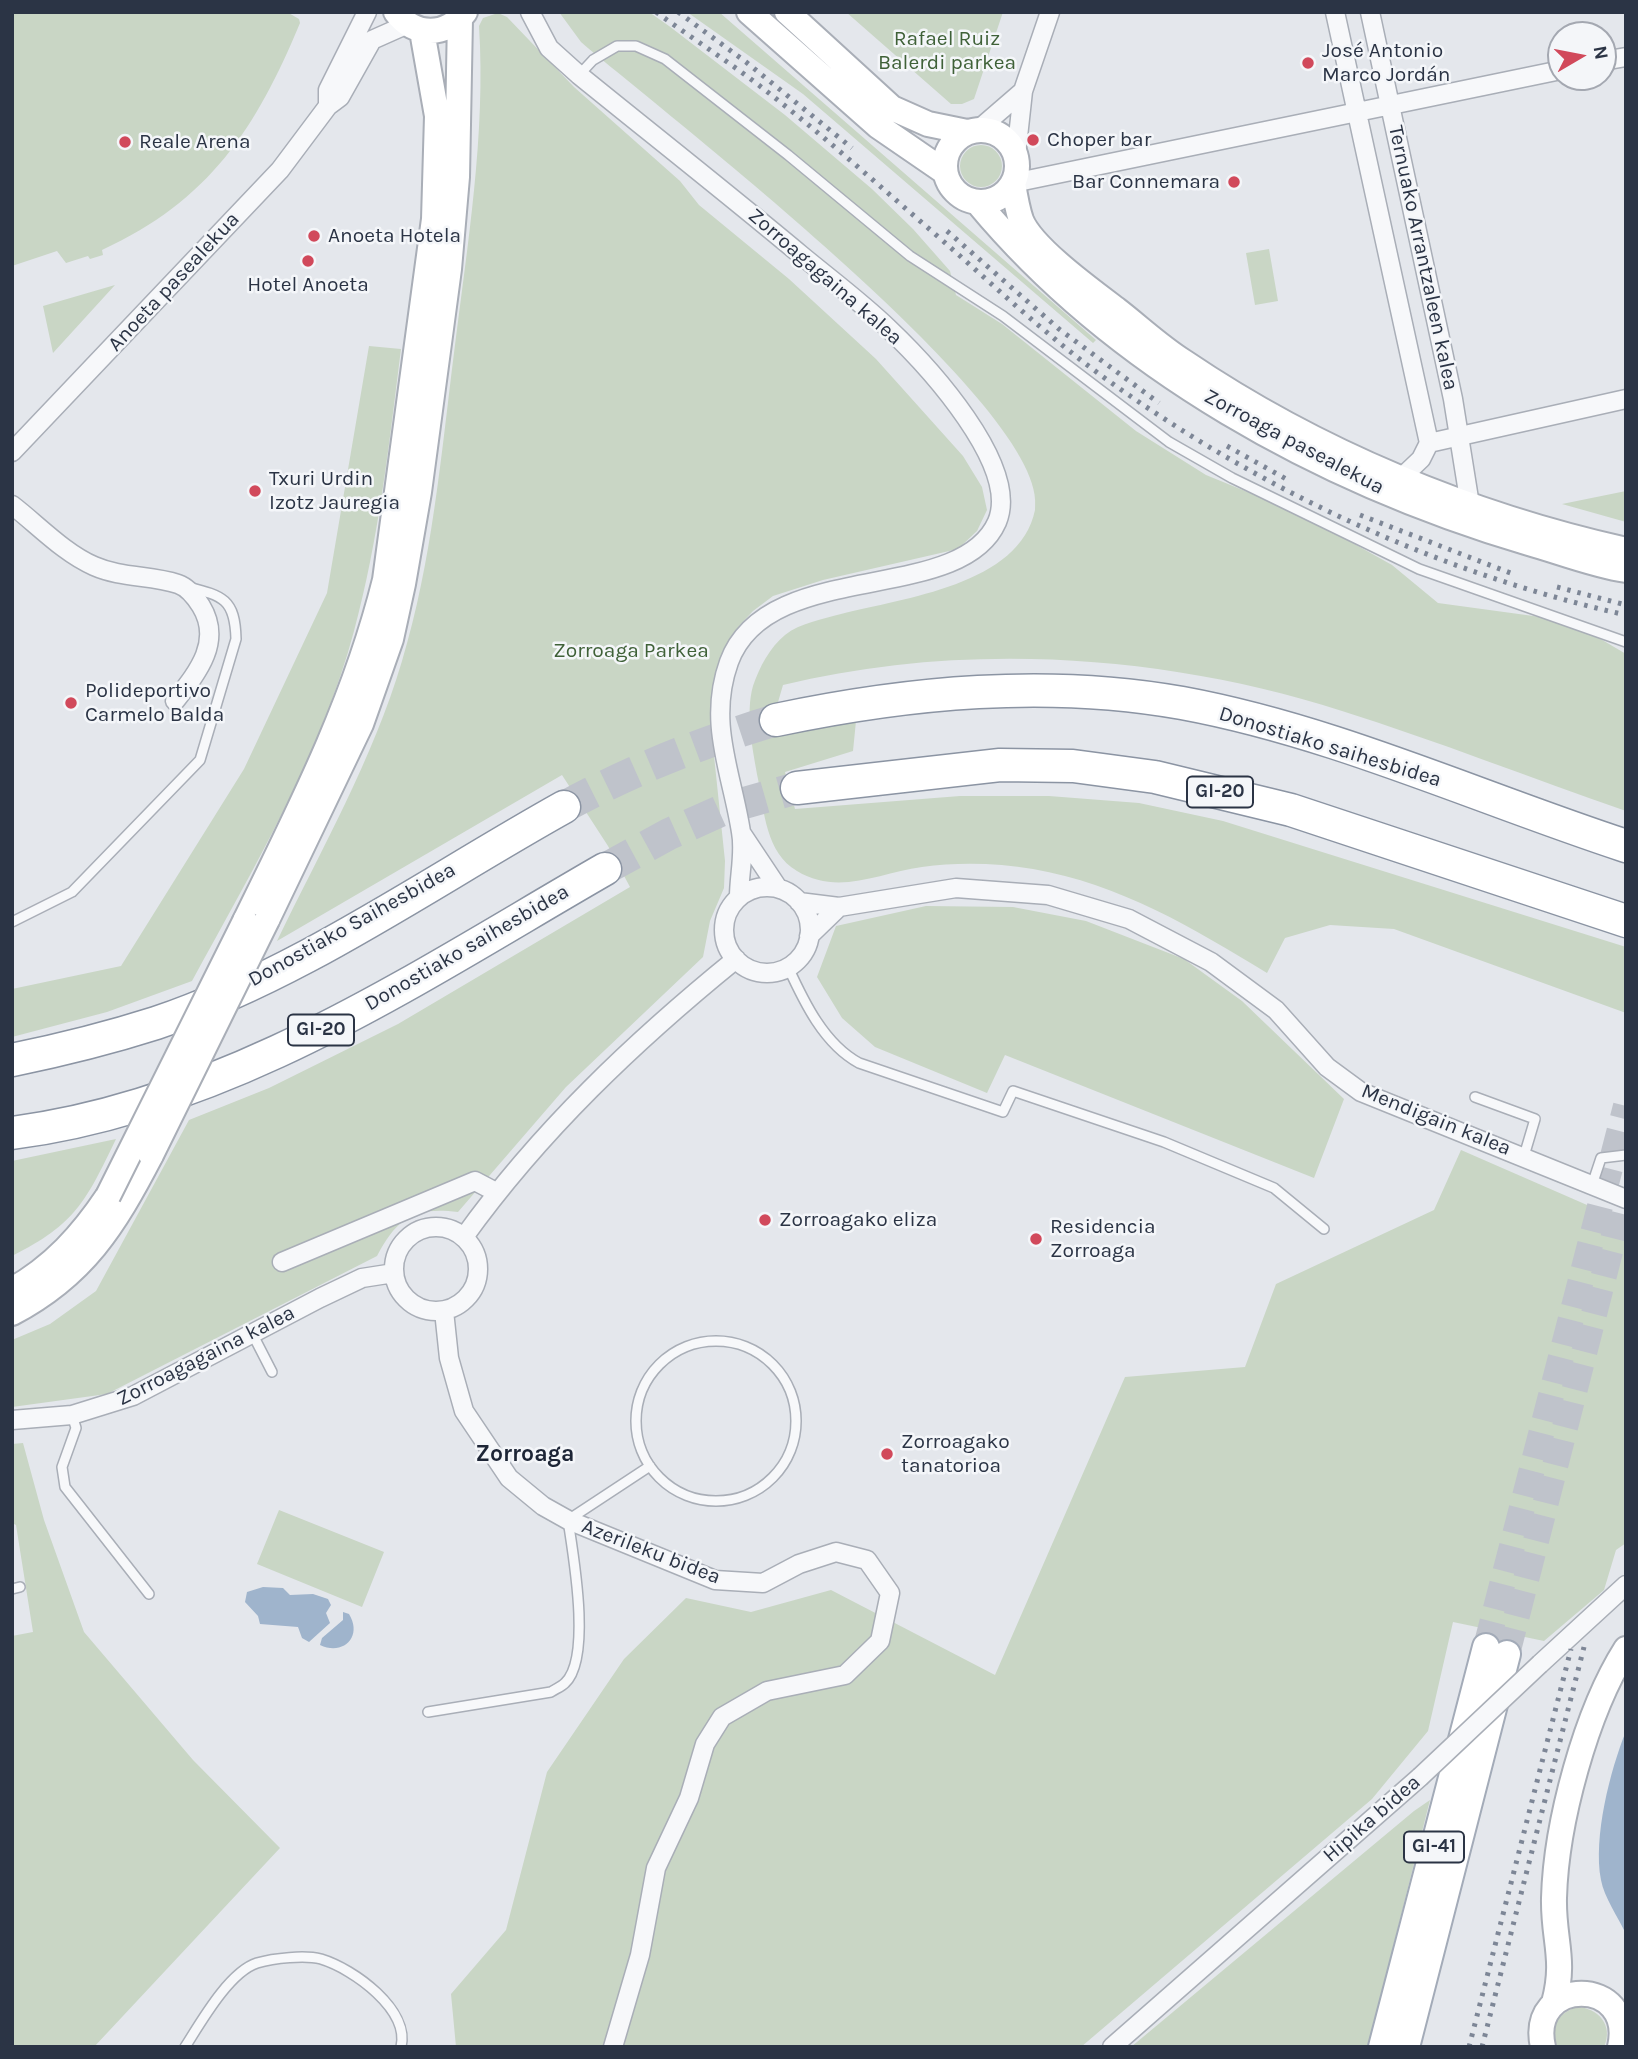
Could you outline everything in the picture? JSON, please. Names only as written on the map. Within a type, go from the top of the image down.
[{"type":"highway","name":"Donostiako saihesbidea","points":[[776,720],[864,702],[968,692],[1072,691],[1181,703],[1264,722],[1626,846]]},
{"type":"highway","name":"GI-20","points":[[797,788],[1000,765],[1073,766],[1155,777],[1291,810],[1626,921]]},
{"type":"highway","name":"Donostiako Saihesbidea","points":[[12,1060],[63,1049],[158,1022],[257,981],[351,931],[564,807]]},
{"type":"highway","name":"Donostiako saihesbidea","points":[[12,1133],[42,1129],[140,1104],[269,1056],[350,1014],[605,869]]},
{"type":"main road","points":[[749,12],[877,126],[945,172],[956,193],[978,203],[998,198],[1013,184],[1017,174],[1016,155],[1002,136],[928,124],[892,108],[788,12]]},
{"type":"main road","points":[[12,1313],[50,1292],[96,1248],[125,1205],[151,1156],[256,920],[342,717],[372,633],[385,579],[435,219],[437,116],[409,22],[443,30],[463,15]]},
{"type":"main road","points":[[12,1290],[58,1258],[86,1229],[108,1196],[361,724],[391,639],[419,492],[449,268],[457,177],[463,15]]},
{"type":"main road","points":[[945,172],[949,148],[973,131]]},
{"type":"main road","name":"Zorroaga pasealekua","points":[[1013,184],[1022,222],[1033,238],[1183,362],[1304,434],[1401,478],[1470,505],[1584,541],[1626,550]]},
{"type":"main road","name":"Zorroaga pasealekua","points":[[978,203],[1022,254],[1116,333],[1163,369],[1262,430],[1363,481],[1467,525],[1626,570]]},
{"type":"main road","points":[[1543,2047],[1543,2019],[1554,2003],[1560,1976],[1560,1948],[1554,1898],[1572,1788],[1598,1704],[1626,1649]]},
{"type":"main road","name":"GI-41","points":[[1382,2047],[1496,1651],[1406,2047]]},
{"type":"main road","points":[[1560,1948],[1593,1994],[1618,2014],[1622,2043]]},
{"type":"main road","points":[[1554,2003],[1573,1994],[1593,1994]]},
{"type":"street","name":"Anoeta pasealekua","points":[[328,106],[328,90],[367,12]]},
{"type":"street","name":"Zorroagagaina kalea","points":[[517,12],[532,19],[549,48],[579,75],[888,328],[955,404],[986,447],[997,474],[1002,496],[998,521],[986,541],[970,555],[953,563],[789,604],[755,624],[730,660],[720,717],[721,744],[742,834],[739,897]]},
{"type":"street","points":[[1016,155],[1023,91],[1050,12]]},
{"type":"street","name":"Ternuako Arrantzaleen kalea","points":[[1335,12],[1429,443]]},
{"type":"street","name":"Ternuako Arrantzaleen kalea","points":[[1370,12],[1453,399],[1470,505]]},
{"type":"street","name":"Anoeta pasealekua","points":[[12,452],[271,179],[328,106],[340,97],[372,40],[409,22]]},
{"type":"street","points":[[1013,184],[1547,73]]},
{"type":"street","points":[[973,131],[1023,91]]},
{"type":"street","points":[[1401,478],[1421,459],[1429,443],[1626,399]]},
{"type":"street","points":[[12,505],[93,566],[123,575],[180,584],[195,597],[206,614],[210,631],[209,648],[197,673],[174,701]]},
{"type":"street","name":"Zorroagagaina kalea","points":[[742,834],[778,888]]},
{"type":"street","points":[[778,888],[799,902],[809,924],[809,936],[805,948],[788,967],[761,972],[736,959],[725,938],[724,926],[731,906],[739,897],[751,890],[778,888]]},
{"type":"street","name":"Mendigain kalea","points":[[799,902],[839,907],[956,888],[1048,895],[1129,919],[1211,962],[1276,1010],[1327,1067],[1361,1091],[1626,1199]]},
{"type":"street","points":[[809,936],[839,907]]},
{"type":"street","points":[[464,1237],[496,1192],[639,1040],[736,959]]},
{"type":"street","points":[[282,1262],[475,1181],[496,1192]]},
{"type":"street","points":[[441,1227],[464,1237],[473,1247],[479,1274],[468,1298],[444,1311],[432,1312],[411,1303],[402,1295],[394,1273],[399,1249],[416,1232],[441,1227]]},
{"type":"street","name":"Zorroagagaina kalea","points":[[12,1420],[72,1415],[133,1396],[362,1278],[394,1273]]},
{"type":"street","name":"Azerileku bidea","points":[[444,1311],[449,1358],[464,1411],[509,1478],[543,1506],[568,1520],[715,1580],[763,1583],[799,1564],[836,1552],[867,1560],[890,1593],[880,1641],[845,1675],[767,1692],[722,1717],[705,1744],[689,1798],[656,1868],[640,1955],[613,2047]]},
{"type":"street","name":"Hipika bidea","points":[[1112,2047],[1420,1777],[1626,1586]]},
{"type":"lane","points":[[579,75],[593,60],[617,47],[636,46],[665,60],[910,256],[1003,316],[1169,442],[1244,484],[1419,569],[1626,642]]},
{"type":"lane","points":[[12,922],[72,892],[200,760],[236,639],[236,620],[230,605],[219,595],[180,584]]},
{"type":"lane","points":[[788,967],[814,1016],[847,1056],[859,1063],[1003,1112],[1013,1091],[1164,1142],[1275,1188],[1324,1229]]},
{"type":"lane","points":[[1475,1097],[1535,1119],[1524,1156]]},
{"type":"lane","points":[[1592,1185],[1601,1158],[1626,1155]]},
{"type":"lane","points":[[253,1335],[272,1372]]},
{"type":"lane","points":[[719,1340],[757,1351],[773,1363],[785,1378],[795,1405],[796,1433],[791,1452],[768,1483],[734,1499],[696,1499],[663,1481],[650,1466],[641,1449],[636,1430],[637,1410],[641,1391],[664,1359],[699,1342],[719,1340]]},
{"type":"lane","points":[[72,1415],[76,1428],[62,1467],[65,1487],[149,1594]]},
{"type":"lane","points":[[428,1712],[551,1692],[567,1682],[576,1658],[580,1611],[568,1520],[650,1466]]},
{"type":"lane","points":[[185,2047],[221,1991],[255,1963],[320,1959],[349,1973],[392,2006],[404,2034],[401,2047]]},
{"type":"green space","name":"Reale Arena","points":[[12,12],[287,12],[299,19],[300,23],[266,96],[246,128],[225,158],[200,185],[172,209],[139,231],[102,250],[103,255],[90,259],[88,256],[66,263],[57,251],[12,266]]},
{"type":"green space","points":[[559,12],[649,12],[669,26],[785,115],[872,189],[913,229],[950,271],[956,295],[1002,324],[1136,431],[1206,475],[1299,513],[1392,565],[1438,603],[1570,621],[1626,654],[1626,811],[1449,747],[1275,692],[1135,666],[1064,660],[993,659],[922,662],[852,671],[783,685],[776,709],[780,728],[856,721],[853,751],[785,772],[795,809],[960,796],[1049,796],[1139,803],[1223,821],[1626,947],[1626,1013],[1394,929],[1330,925],[1285,938],[1267,973],[1155,910],[1096,885],[1065,876],[1019,867],[963,864],[922,867],[859,881],[828,882],[812,878],[787,863],[779,854],[768,830],[751,732],[753,686],[766,658],[785,635],[798,627],[956,584],[983,572],[1007,556],[1025,535],[1035,510],[1024,464],[983,405],[921,337],[765,194],[581,42]]},
{"type":"green space","points":[[687,12],[719,12],[1096,340],[1093,343],[803,94]]},
{"type":"green space","name":"Rafael Ruiz Balerdi parkea","points":[[846,12],[1003,12],[974,99],[962,104],[951,104]]},
{"type":"green space","name":"Zorroaga Parkea","points":[[498,13],[507,17],[574,87],[680,181],[699,205],[789,279],[876,359],[963,456],[982,487],[987,510],[977,531],[958,549],[823,580],[773,596],[739,626],[724,649],[713,686],[711,727],[725,861],[724,888],[710,921],[703,957],[566,1087],[458,1212],[430,1211],[409,1218],[392,1232],[377,1256],[107,1394],[12,1407],[12,1340],[50,1324],[96,1291],[189,1120],[269,1088],[398,1024],[630,887],[608,846],[562,775],[277,941],[361,769],[390,697],[412,624],[434,509],[469,231],[480,108],[479,26],[483,18]]},
{"type":"green space","points":[[981,145],[996,151],[1002,166],[996,181],[981,187],[966,181],[960,166],[966,151]]},
{"type":"green space","points":[[1269,249],[1278,301],[1255,305],[1246,253]]},
{"type":"green space","points":[[115,285],[53,353],[43,306]]},
{"type":"green space","points":[[369,346],[401,349],[370,561],[340,677],[284,810],[192,981],[107,1012],[12,1037],[12,989],[121,966],[244,769],[327,593]]},
{"type":"green space","points":[[1626,491],[1626,522],[1562,504]]},
{"type":"green space","points":[[926,906],[1013,907],[1086,921],[1184,959],[1242,1001],[1344,1099],[1314,1178],[1005,1055],[987,1093],[875,1047],[842,1018],[817,977],[836,926]]},
{"type":"green space","points":[[116,1139],[77,1209],[51,1233],[12,1256],[12,1161]]},
{"type":"green space","points":[[1461,1150],[1626,1222],[1626,1543],[1616,1550],[1604,1590],[1544,1641],[1453,1622],[1428,1731],[1372,1799],[1081,2047],[456,2047],[451,1994],[506,1930],[547,1772],[624,1659],[686,1598],[751,1612],[831,1590],[995,1675],[1125,1377],[1245,1367],[1276,1284],[1434,1210]]},
{"type":"green space","points":[[23,1443],[44,1520],[84,1632],[193,1760],[280,1848],[94,2047],[12,2047],[12,1636],[33,1632],[16,1525],[12,1523],[12,1444]]},
{"type":"green space","points":[[279,1510],[384,1552],[362,1607],[257,1564]]},
{"type":"green space","points":[[1430,1800],[1368,2047],[1131,2047],[1414,1811]]},
{"type":"green space","points":[[1577,2007],[1585,2008],[1602,2019],[1607,2032],[1604,2047],[1557,2047],[1554,2040],[1556,2022]]},
{"type":"water","points":[[263,1587],[283,1588],[290,1595],[313,1594],[328,1599],[331,1605],[326,1613],[330,1623],[309,1642],[302,1638],[298,1627],[260,1624],[258,1616],[245,1602],[247,1592]]},
{"type":"water","points":[[343,1612],[349,1614],[353,1622],[352,1637],[343,1646],[336,1648],[320,1645],[322,1638],[343,1620]]},
{"type":"water","points":[[1626,1731],[1626,1934],[1601,1880],[1599,1844],[1604,1804]]},
{"type":"tunnel","points":[[564,807],[668,758],[776,720]]},
{"type":"tunnel","points":[[605,869],[669,834],[727,808],[797,788]]},
{"type":"tunnel","points":[[1486,1647],[1626,1106]]},
{"type":"tunnel","points":[[1507,1654],[1626,1189]]},
{"type":"railway","points":[[656,12],[777,99],[1058,342],[1165,420],[1290,492],[1420,551],[1487,576],[1626,615]]},
{"type":"railway","points":[[678,12],[746,62],[852,148]]},
{"type":"railway","points":[[947,231],[1059,329],[1159,403]]},
{"type":"railway","points":[[1227,446],[1288,480]]},
{"type":"railway","points":[[1360,515],[1513,574]]},
{"type":"railway","points":[[1557,587],[1626,605]]},
{"type":"railway","points":[[1482,2047],[1584,1647]]},
{"type":"railway","points":[[1469,2047],[1571,1649]]},
{"type":"place","name":"José Antonio Marco Jordán","points":[[1308,63]]},
{"type":"place","name":"Choper bar","points":[[1033,140]]},
{"type":"place","name":"Reale Arena","points":[[125,142]]},
{"type":"place","name":"Bar Connemara","points":[[1234,182]]},
{"type":"place","name":"Anoeta Hotela","points":[[314,236]]},
{"type":"place","name":"Hotel Anoeta","points":[[308,261]]},
{"type":"place","name":"Txuri Urdin Izotz Jauregia","points":[[255,491]]},
{"type":"place","name":"Polideportivo Carmelo Balda","points":[[71,703]]},
{"type":"place","name":"Zorroagako eliza","points":[[765,1220]]},
{"type":"place","name":"Residencia Zorroaga","points":[[1036,1239]]},
{"type":"place","name":"Zorroagako tanatorioa","points":[[887,1454]]},
{"type":"district","name":"Zorroaga","points":[[525,1454]]}]
